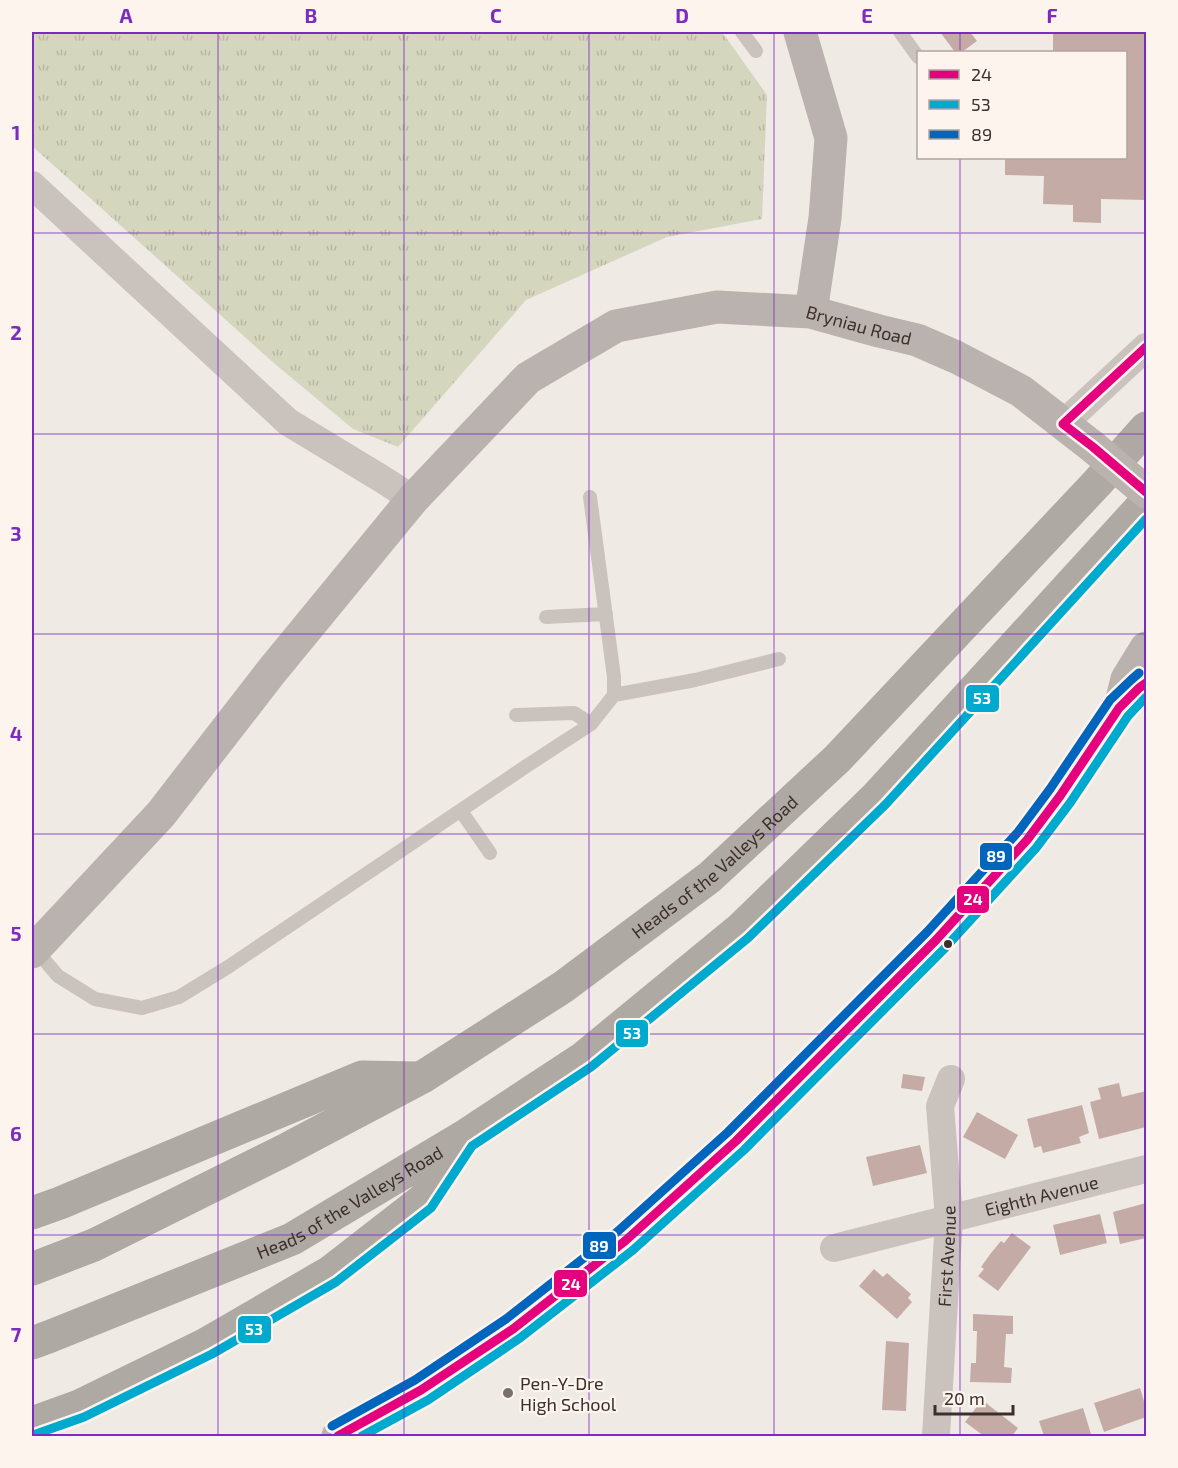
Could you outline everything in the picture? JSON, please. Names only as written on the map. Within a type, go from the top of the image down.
[{"type":"highway","name":"Heads of the Valleys Road","points":[[32,1269],[104,1240],[283,1151],[421,1078],[563,987],[710,877],[837,759],[1098,483],[1146,428]]},
{"type":"highway","name":"Heads of the Valleys Road","points":[[32,1343],[292,1239],[463,1137],[583,1058],[740,929],[877,796],[1146,502]]},
{"type":"highway","points":[[32,1213],[362,1077],[421,1078]]},
{"type":"highway","points":[[32,1423],[79,1406],[206,1344],[330,1272],[424,1199],[463,1137]]},
{"type":"street","name":"Bryniau Road","points":[[800,32],[831,138],[825,218],[811,312],[879,332],[917,340],[956,357],[1021,391],[1146,492]]},
{"type":"street","points":[[32,185],[288,422],[413,499]]},
{"type":"street","points":[[33,951],[161,814],[271,672],[413,499],[528,378],[616,326],[717,307],[811,312]]},
{"type":"street","points":[[1063,424],[1146,347]]},
{"type":"street","points":[[1119,708],[1127,679],[1146,648]]},
{"type":"street","points":[[338,1437],[421,1390],[513,1329],[625,1241],[736,1141],[936,940],[1027,840],[1060,796],[1119,708],[1146,683]]},
{"type":"street","name":"First Avenue","points":[[936,1437],[950,1218],[940,1106],[951,1079]]},
{"type":"street","name":"Eighth Avenue","points":[[834,1248],[1146,1168]]},
{"type":"lane","points":[[742,32],[756,51]]},
{"type":"lane","points":[[900,32],[917,56]]},
{"type":"lane","points":[[33,951],[58,976],[95,999],[142,1008],[179,997],[228,967],[591,724],[614,695],[614,677],[590,496]]},
{"type":"lane","points":[[546,617],[606,614]]},
{"type":"lane","points":[[614,695],[695,680],[779,659]]},
{"type":"lane","points":[[516,715],[574,713],[591,724]]},
{"type":"lane","points":[[461,811],[490,853]]},
{"type":"green space","points":[[32,32],[722,32],[767,95],[762,219],[667,237],[526,300],[398,447],[353,429],[275,364],[32,146]]},
{"type":"building","points":[[940,32],[970,32],[977,41],[963,51],[954,51]]},
{"type":"building","points":[[1053,32],[1146,32],[1146,200],[1101,199],[1101,223],[1073,222],[1073,205],[1043,204],[1044,176],[1005,175],[1005,159],[1127,159],[1127,51],[1053,51]]},
{"type":"building","points":[[903,1074],[925,1077],[922,1091],[901,1088]]},
{"type":"building","points":[[1119,1083],[1122,1097],[1146,1091],[1146,1127],[1099,1139],[1090,1102],[1101,1099],[1098,1088]]},
{"type":"building","points":[[1082,1105],[1089,1133],[1079,1137],[1081,1143],[1043,1153],[1041,1146],[1034,1148],[1027,1119]]},
{"type":"building","points":[[977,1112],[1018,1135],[1005,1159],[963,1137]]},
{"type":"building","points":[[920,1145],[927,1173],[873,1186],[866,1157]]},
{"type":"building","points":[[1146,1203],[1146,1238],[1120,1244],[1113,1212]]},
{"type":"building","points":[[1100,1214],[1107,1243],[1060,1255],[1053,1225]]},
{"type":"building","points":[[1012,1233],[1031,1247],[998,1291],[978,1276],[984,1269],[981,1267],[991,1253]]},
{"type":"building","points":[[874,1269],[883,1277],[887,1273],[911,1294],[908,1298],[912,1302],[897,1319],[859,1286]]},
{"type":"building","points":[[973,1314],[1013,1316],[1013,1334],[1006,1334],[1004,1367],[1012,1368],[1011,1383],[970,1382],[971,1363],[976,1363],[977,1331],[973,1331]]},
{"type":"building","points":[[886,1341],[909,1343],[906,1411],[882,1410]]},
{"type":"building","points":[[1140,1388],[1146,1408],[1146,1417],[1104,1432],[1094,1403]]},
{"type":"building","points":[[982,1400],[1018,1428],[1012,1436],[984,1436],[965,1422]]},
{"type":"building","points":[[1083,1408],[1091,1434],[1044,1436],[1039,1421]]},
{"type":"transit line","name":"24","points":[[1063,424],[1146,347]]},
{"type":"transit line","name":"24","points":[[1063,424],[1146,492]]},
{"type":"transit line","name":"53","points":[[36,1434],[84,1417],[212,1354],[336,1282],[431,1208],[472,1146],[591,1067],[748,938],[886,804],[1146,519]]},
{"type":"transit line","name":"89","points":[[332,1426],[415,1380],[506,1319],[617,1232],[728,1132],[927,932],[1018,832],[1110,700],[1139,673]]},
{"type":"transit line","name":"24","points":[[338,1436],[421,1390],[513,1329],[625,1241],[736,1141],[936,940],[1027,840],[1060,796],[1119,708],[1146,683]]},
{"type":"transit line","name":"53","points":[[362,1436],[428,1400],[520,1338],[633,1250],[744,1150],[945,948],[1036,848],[1070,803],[1128,716],[1146,697]]},
{"type":"place","name":"Pen-Y-Dre High School","points":[[508,1393]]}]
